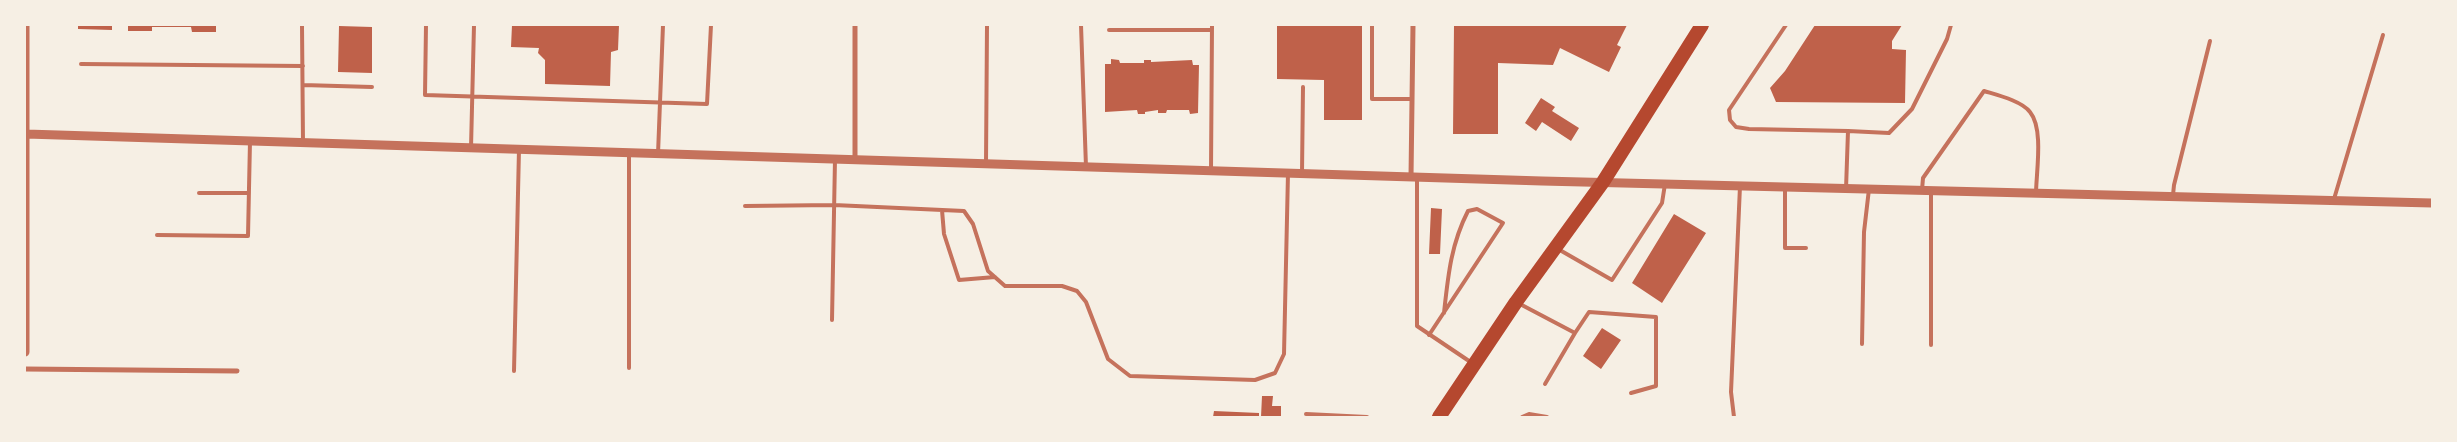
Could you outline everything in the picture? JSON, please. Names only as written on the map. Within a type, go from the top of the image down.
[{"type":"highway","points":[[1439,417],[1516,302],[1603,182],[1702,25]]},
{"type":"street","points":[[25,25],[25,352]]},
{"type":"street","points":[[855,25],[855,160]]},
{"type":"street","points":[[1413,25],[1414,177]]},
{"type":"street","points":[[26,134],[1414,177],[2334,202],[2432,202]]},
{"type":"street","points":[[25,369],[237,371]]},
{"type":"lane","points":[[302,25],[303,143]]},
{"type":"lane","points":[[426,25],[425,95],[708,104],[711,25]]},
{"type":"lane","points":[[471,148],[474,25]]},
{"type":"lane","points":[[658,154],[663,25]]},
{"type":"lane","points":[[986,163],[987,25]]},
{"type":"lane","points":[[1081,25],[1086,167]]},
{"type":"lane","points":[[1211,171],[1212,25]]},
{"type":"lane","points":[[1372,25],[1372,98],[1412,99]]},
{"type":"lane","points":[[1786,25],[1729,110],[1730,120],[1736,127],[1749,129],[1889,132],[1912,109],[1947,39],[1951,25]]},
{"type":"lane","points":[[1109,30],[1212,30]]},
{"type":"lane","points":[[2334,202],[2383,35]]},
{"type":"lane","points":[[2173,197],[2174,185],[2210,41]]},
{"type":"lane","points":[[81,64],[303,66]]},
{"type":"lane","points":[[303,86],[372,87]]},
{"type":"lane","points":[[1302,173],[1303,87]]},
{"type":"lane","points":[[1922,191],[1923,178],[1984,91],[2005,97],[2030,112],[2039,138],[2036,194]]},
{"type":"lane","points":[[1846,189],[1848,131]]},
{"type":"lane","points":[[157,235],[248,236],[250,141]]},
{"type":"lane","points":[[514,370],[519,149]]},
{"type":"lane","points":[[629,152],[629,368]]},
{"type":"lane","points":[[832,320],[836,159]]},
{"type":"lane","points":[[745,206],[834,205],[964,211],[973,224],[988,271],[1004,286],[1062,286],[1077,291],[1086,302],[1108,359],[1130,376],[1255,380],[1275,373],[1284,354],[1288,173]]},
{"type":"lane","points":[[1414,177],[1417,326],[1474,364]]},
{"type":"lane","points":[[1556,247],[1612,280],[1662,203],[1664,184]]},
{"type":"lane","points":[[1734,417],[1731,392],[1740,186]]},
{"type":"lane","points":[[1785,187],[1786,248],[1806,248]]},
{"type":"lane","points":[[1862,344],[1864,232],[1869,189]]},
{"type":"lane","points":[[1931,191],[1931,345]]},
{"type":"lane","points":[[199,192],[248,193]]},
{"type":"lane","points":[[1429,335],[1444,313],[1503,223],[1478,209],[1468,210],[1458,232],[1450,259],[1444,313]]},
{"type":"lane","points":[[942,210],[944,234],[959,280],[995,277]]},
{"type":"lane","points":[[1516,302],[1575,333]]},
{"type":"lane","points":[[1545,384],[1589,312],[1656,317],[1656,386],[1631,393]]},
{"type":"lane","points":[[1306,414],[1366,417]]},
{"type":"lane","points":[[1522,417],[1529,414],[1547,417]]},
{"type":"building","points":[[78,25],[112,25],[112,30],[78,29]]},
{"type":"building","points":[[128,25],[216,25],[216,32],[192,32],[191,27],[152,27],[152,31],[128,31]]},
{"type":"building","points":[[512,25],[619,25],[618,50],[611,52],[610,86],[545,84],[545,60],[538,53],[539,48],[511,47]]},
{"type":"building","points":[[1277,25],[1362,25],[1362,120],[1324,120],[1324,80],[1277,79]]},
{"type":"building","points":[[1454,25],[1627,25],[1617,45],[1621,47],[1609,72],[1560,48],[1553,65],[1498,63],[1498,134],[1453,134]]},
{"type":"building","points":[[1815,25],[1902,25],[1892,41],[1892,49],[1906,50],[1905,103],[1776,102],[1770,88],[1785,71]]},
{"type":"building","points":[[339,26],[372,27],[372,73],[338,72]]},
{"type":"building","points":[[1111,59],[1119,60],[1120,63],[1144,63],[1144,60],[1151,60],[1151,62],[1192,60],[1193,65],[1199,65],[1198,113],[1190,114],[1189,110],[1167,110],[1166,113],[1158,113],[1158,110],[1145,112],[1145,114],[1138,114],[1137,110],[1105,112],[1105,64],[1111,64]]},
{"type":"building","points":[[1541,98],[1555,107],[1552,111],[1579,128],[1571,141],[1542,122],[1536,131],[1525,123]]},
{"type":"building","points":[[1431,208],[1442,209],[1440,254],[1429,254]]},
{"type":"building","points":[[1674,214],[1706,233],[1662,303],[1632,283]]},
{"type":"building","points":[[1602,328],[1621,340],[1601,369],[1583,356]]},
{"type":"building","points":[[1262,396],[1273,396],[1272,406],[1281,406],[1281,417],[1261,417]]},
{"type":"building","points":[[1214,411],[1259,413],[1259,417],[1213,417]]}]
